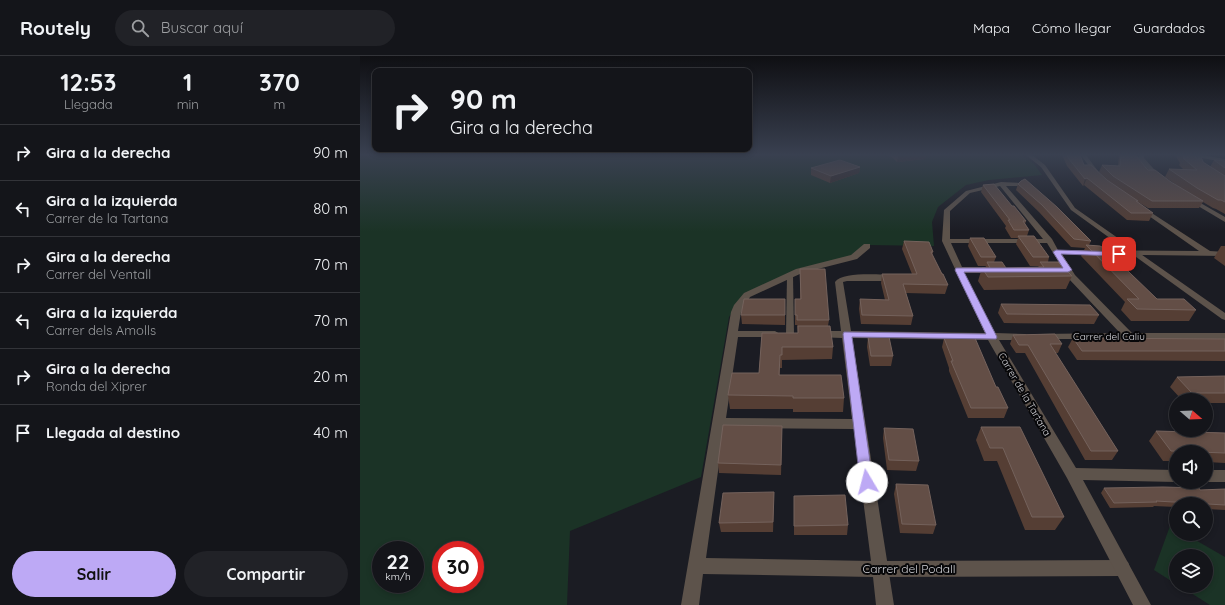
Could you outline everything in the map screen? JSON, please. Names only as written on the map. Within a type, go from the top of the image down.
[{"type":"street","points":[[1053,181],[1072,209],[1225,317]]},
{"type":"street","points":[[1001,184],[1049,241],[1064,270],[1128,335]]},
{"type":"street","name":"Carrer de la Tartana","points":[[1020,184],[1001,184],[968,192],[947,210],[946,241],[992,337],[1072,474],[1142,605]]},
{"type":"street","points":[[1184,196],[1225,220]]},
{"type":"street","points":[[1132,202],[1208,254]]},
{"type":"street","points":[[946,241],[1049,241]]},
{"type":"street","points":[[690,605],[736,312],[741,302],[747,296],[805,270],[854,257],[867,246]]},
{"type":"street","points":[[1056,252],[1225,254]]},
{"type":"street","points":[[1135,254],[1143,263],[1179,291],[1225,322]]},
{"type":"street","points":[[959,270],[1006,270]]},
{"type":"street","points":[[885,605],[858,424],[839,282],[841,280],[900,278]]},
{"type":"street","name":"Carrer del Caliu","points":[[733,334],[847,334],[992,337],[1128,335],[1225,336]]},
{"type":"street","points":[[718,423],[858,424]]},
{"type":"street","points":[[1072,474],[1169,476]]},
{"type":"street","points":[[1213,476],[1225,476]]},
{"type":"street","name":"Carrer del Podall","points":[[696,566],[879,569],[1122,568]]},
{"type":"lane","points":[[790,276],[786,301],[790,334]]},
{"type":"lane","points":[[741,302],[752,300]]},
{"type":"green space","points":[[360,181],[986,181],[966,185],[938,207],[932,222],[934,246],[867,245],[851,258],[799,271],[740,301],[729,317],[701,477],[570,531],[567,605],[360,605]]},
{"type":"green space","points":[[1169,529],[1169,541],[1197,541],[1211,549],[1169,549],[1169,580],[1154,570]]},
{"type":"green space","points":[[1213,550],[1225,557],[1225,605],[1210,605],[1191,593],[1213,593]]},
{"type":"building","points":[[1021,181],[1027,181],[1057,207],[1091,241],[1074,239],[1042,205],[1018,184]]},
{"type":"building","points":[[1090,181],[1108,181],[1153,213],[1131,213]]},
{"type":"building","points":[[1120,181],[1169,181],[1203,201],[1152,201]]},
{"type":"building","points":[[1186,181],[1225,181],[1225,202],[1218,200]]},
{"type":"building","points":[[994,184],[1026,221],[1023,221],[1029,230],[1014,230],[1008,220],[1010,220],[983,185]]},
{"type":"building","points":[[1018,236],[1034,236],[1049,257],[1033,257]]},
{"type":"building","points":[[970,238],[984,238],[996,257],[981,257]]},
{"type":"building","points":[[904,241],[929,242],[933,252],[931,252],[948,285],[903,284],[913,316],[862,315],[860,299],[889,300],[882,274],[917,274]]},
{"type":"building","points":[[1086,245],[1100,246],[1104,248],[1157,299],[1184,299],[1196,310],[1137,309],[1127,299],[1139,299]]},
{"type":"building","points":[[987,262],[1002,262],[1006,268],[1044,267],[1040,262],[1058,262],[1072,276],[988,277],[982,268],[990,268]]},
{"type":"building","points":[[800,269],[825,269],[829,320],[797,320],[797,315],[795,315],[795,299],[801,299]]},
{"type":"building","points":[[744,299],[785,299],[785,315],[741,315]]},
{"type":"building","points":[[1001,304],[1090,305],[1099,315],[1007,314]]},
{"type":"building","points":[[798,326],[830,326],[833,347],[782,347],[779,375],[841,375],[844,398],[793,398],[793,396],[728,395],[732,373],[759,373],[762,333],[798,333]]},
{"type":"building","points":[[1055,334],[1062,344],[1050,344],[1118,451],[1091,451],[1028,345],[1019,345],[1013,335]]},
{"type":"building","points":[[868,337],[889,337],[893,356],[871,356]]},
{"type":"building","points":[[944,338],[975,338],[996,387],[998,387],[1008,408],[971,408],[951,361],[953,361]]},
{"type":"building","points":[[1073,338],[1225,339],[1225,351],[1082,351]]},
{"type":"building","points":[[1225,376],[1225,393],[1192,393],[1177,377]]},
{"type":"building","points":[[723,425],[782,426],[781,465],[718,463]]},
{"type":"building","points":[[981,427],[1020,427],[1064,517],[1032,517],[1003,448],[990,448]]},
{"type":"building","points":[[884,428],[913,429],[919,461],[889,460]]},
{"type":"building","points":[[1156,431],[1169,431],[1169,437],[1213,437],[1213,433],[1225,433],[1225,453],[1213,453],[1213,445],[1169,445],[1169,448]]},
{"type":"building","points":[[896,484],[928,485],[936,525],[902,524]]},
{"type":"building","points":[[1163,487],[1169,487],[1169,489],[1200,490],[1225,489],[1225,505],[1213,504],[1213,497],[1169,497],[1169,502],[1114,503],[1104,488]]},
{"type":"building","points":[[774,492],[773,522],[719,523],[723,493]]},
{"type":"building","points":[[845,495],[848,525],[794,526],[794,496]]},
{"type":"route","points":[[867,482],[847,334],[992,337],[959,270],[1068,270],[1056,252],[1119,254]]}]
